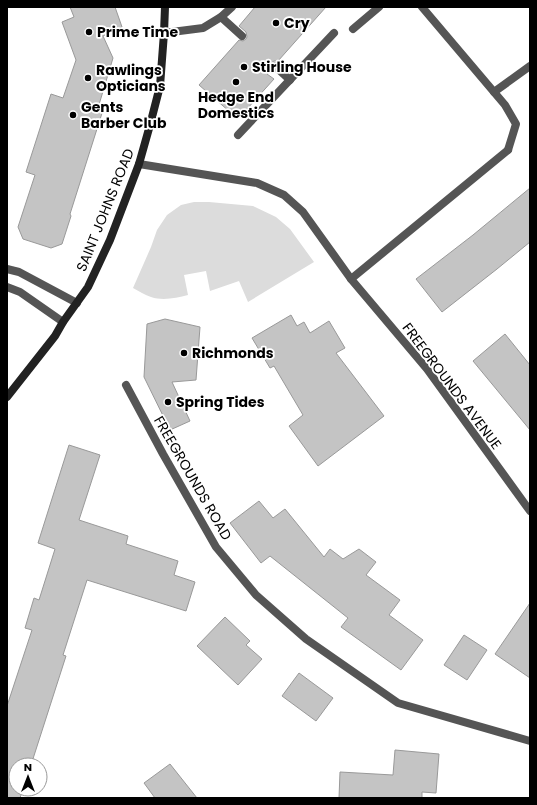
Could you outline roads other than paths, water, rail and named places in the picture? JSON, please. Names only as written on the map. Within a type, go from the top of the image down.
[{"type":"main road","name":"SAINT JOHNS ROAD","points":[[7,397],[55,336],[88,287],[110,240],[139,164],[160,86],[165,7]]},
{"type":"street","points":[[164,33],[203,28],[221,17],[232,7]]},
{"type":"street","points":[[353,29],[380,7]]},
{"type":"street","points":[[351,279],[508,150],[516,124],[505,105],[422,7]]},
{"type":"street","points":[[221,17],[242,36]]},
{"type":"street","points":[[238,135],[334,33]]},
{"type":"street","points":[[275,66],[290,80]]},
{"type":"street","points":[[494,92],[530,66]]},
{"type":"street","name":"FREEGROUNDS AVENUE","points":[[139,164],[257,183],[284,195],[303,212],[351,279],[427,369],[530,511]]},
{"type":"street","points":[[7,269],[18,272],[76,303]]},
{"type":"street","points":[[7,287],[20,292],[63,322]]},
{"type":"street","name":"FREEGROUNDS ROAD","points":[[126,385],[216,547],[256,595],[306,639],[398,703],[530,741]]},
{"type":"place","name":"Cry","points":[[276,23]]},
{"type":"place","name":"Prime Time","points":[[89,32]]},
{"type":"place","name":"Stirling House","points":[[244,67]]},
{"type":"place","name":"Rawlings Opticians","points":[[88,78]]},
{"type":"place","name":"Hedge End Domestics","points":[[236,82]]},
{"type":"place","name":"Gents Barber Club","points":[[73,115]]},
{"type":"place","name":"Richmonds","points":[[184,353]]},
{"type":"place","name":"Spring Tides","points":[[168,402]]}]
